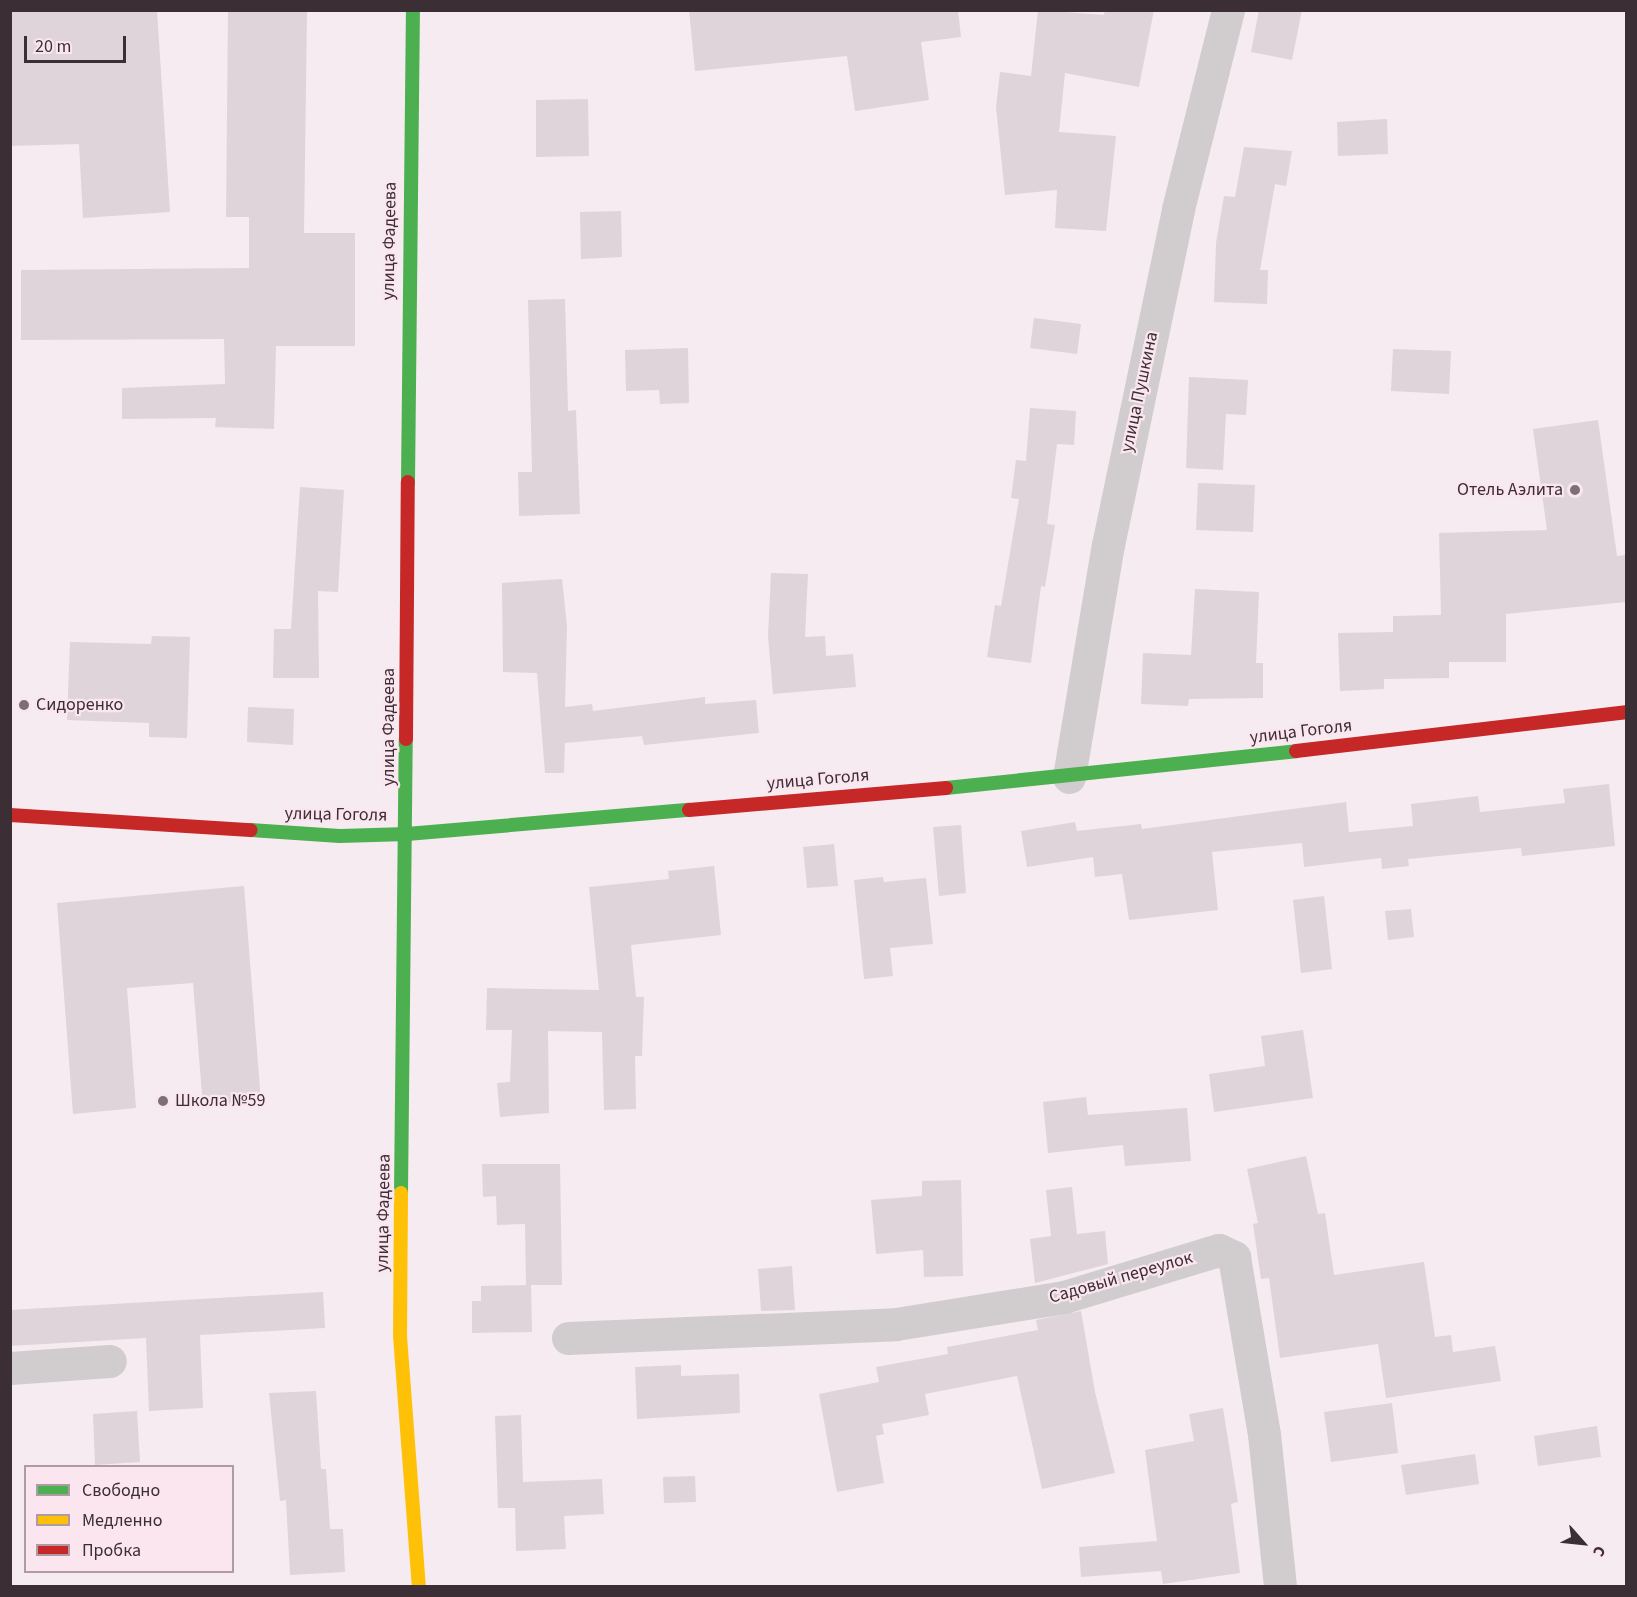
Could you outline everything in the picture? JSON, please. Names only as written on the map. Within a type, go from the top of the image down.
[{"type":"main road","name":"улица Фадеева","points":[[413,10],[407,349],[407,834],[400,1336],[419,1587]]},
{"type":"main road","name":"улица Гоголя","points":[[10,815],[340,836],[407,834],[1069,777],[1626,712]]},
{"type":"street","name":"улица Пушкина","points":[[1069,777],[1108,545],[1178,209],[1228,10]]},
{"type":"street","name":"Садовый переулок","points":[[568,1338],[896,1324],[1064,1297],[1220,1250],[1234,1257],[1264,1434],[1280,1587]]},
{"type":"street","points":[[10,1368],[110,1361]]},
{"type":"building","points":[[10,10],[157,10],[170,212],[83,218],[79,144],[10,146]]},
{"type":"building","points":[[228,10],[307,10],[304,233],[355,233],[355,346],[276,346],[274,429],[215,427],[216,418],[122,419],[122,388],[225,384],[224,339],[21,340],[21,270],[249,268],[249,217],[226,217]]},
{"type":"building","points":[[689,10],[958,10],[961,37],[921,42],[929,100],[855,111],[847,56],[695,71]]},
{"type":"building","points":[[1038,10],[1104,15],[1105,10],[1154,10],[1139,87],[1065,73],[1059,132],[1116,136],[1106,231],[1055,228],[1057,190],[1005,195],[996,107],[1000,72],[1031,76]]},
{"type":"building","points":[[1259,10],[1302,10],[1292,60],[1251,52]]},
{"type":"building","points":[[588,99],[589,156],[536,157],[536,100]]},
{"type":"building","points":[[1387,119],[1388,154],[1338,156],[1337,122]]},
{"type":"building","points":[[1244,147],[1292,151],[1286,186],[1275,184],[1260,270],[1268,270],[1267,304],[1214,302],[1216,243],[1224,196],[1235,197]]},
{"type":"building","points":[[621,211],[622,257],[581,259],[580,212]]},
{"type":"building","points":[[565,299],[568,411],[576,410],[580,514],[519,516],[518,472],[532,472],[528,300]]},
{"type":"building","points":[[1034,318],[1081,324],[1077,354],[1030,348]]},
{"type":"building","points":[[688,348],[689,403],[660,404],[659,390],[626,391],[625,350]]},
{"type":"building","points":[[1393,349],[1451,351],[1449,394],[1391,391]]},
{"type":"building","points":[[1189,377],[1248,380],[1246,415],[1226,414],[1223,470],[1186,468]]},
{"type":"building","points":[[1030,408],[1076,411],[1074,445],[1057,444],[1047,524],[1055,525],[1045,587],[1041,586],[1031,663],[987,657],[995,605],[1001,606],[1019,499],[1011,498],[1016,460],[1026,461]]},
{"type":"building","points":[[1598,420],[1617,556],[1626,555],[1626,602],[1506,614],[1506,662],[1449,662],[1449,678],[1384,679],[1384,689],[1340,691],[1338,633],[1393,632],[1393,616],[1441,615],[1439,533],[1547,530],[1533,429]]},
{"type":"building","points":[[1198,483],[1255,485],[1253,532],[1196,530]]},
{"type":"building","points":[[300,487],[344,490],[338,592],[318,591],[319,678],[273,678],[274,629],[291,629]]},
{"type":"building","points":[[771,573],[808,574],[805,637],[825,636],[826,656],[853,654],[856,687],[773,694],[768,636]]},
{"type":"building","points":[[562,579],[567,626],[565,707],[592,704],[593,711],[705,697],[705,704],[756,700],[759,733],[644,745],[642,736],[565,743],[564,773],[545,773],[537,673],[503,672],[502,583]]},
{"type":"building","points":[[1195,589],[1259,592],[1256,663],[1263,663],[1263,698],[1189,699],[1188,706],[1141,704],[1143,653],[1191,655]]},
{"type":"building","points":[[152,636],[190,637],[187,738],[149,737],[149,723],[67,720],[70,642],[151,644]]},
{"type":"building","points":[[248,707],[294,709],[293,745],[247,742]]},
{"type":"building","points":[[1609,784],[1615,846],[1522,856],[1521,848],[1408,859],[1409,866],[1382,869],[1381,858],[1304,867],[1302,843],[1212,852],[1218,910],[1129,920],[1122,874],[1095,877],[1093,857],[1027,867],[1021,831],[1075,822],[1077,831],[1141,824],[1142,829],[1346,802],[1349,832],[1413,826],[1411,804],[1478,796],[1480,812],[1565,803],[1563,789]]},
{"type":"building","points":[[961,825],[966,893],[939,896],[933,827]]},
{"type":"building","points":[[834,844],[838,886],[807,888],[803,847]]},
{"type":"building","points":[[714,866],[721,935],[631,945],[636,997],[644,997],[642,1056],[635,1056],[636,1109],[604,1110],[602,1032],[548,1031],[549,1113],[500,1117],[497,1083],[510,1082],[512,1030],[486,1030],[487,988],[599,990],[589,887],[669,879],[668,871]]},
{"type":"building","points":[[883,877],[884,882],[926,878],[933,944],[890,948],[893,976],[864,979],[854,880]]},
{"type":"building","points":[[244,886],[261,1101],[203,1106],[193,983],[127,988],[136,1108],[73,1114],[57,903]]},
{"type":"building","points":[[1324,896],[1332,969],[1301,973],[1293,900]]},
{"type":"building","points":[[1411,909],[1414,937],[1388,940],[1385,911]]},
{"type":"building","points":[[1303,1030],[1313,1098],[1214,1112],[1209,1074],[1265,1066],[1261,1036]]},
{"type":"building","points":[[1086,1097],[1088,1115],[1187,1108],[1191,1161],[1125,1166],[1123,1145],[1048,1153],[1043,1102]]},
{"type":"building","points":[[1306,1156],[1318,1214],[1325,1213],[1334,1275],[1424,1262],[1435,1337],[1451,1335],[1453,1352],[1495,1346],[1501,1381],[1386,1398],[1378,1344],[1280,1358],[1269,1278],[1261,1279],[1253,1224],[1258,1223],[1247,1169]]},
{"type":"building","points":[[482,1164],[560,1164],[562,1285],[531,1285],[532,1332],[472,1333],[472,1301],[481,1301],[481,1286],[526,1285],[525,1224],[497,1225],[496,1196],[483,1197]]},
{"type":"building","points":[[961,1180],[963,1276],[924,1277],[923,1250],[876,1254],[871,1200],[922,1196],[922,1181]]},
{"type":"building","points":[[1072,1187],[1077,1234],[1105,1231],[1108,1264],[1035,1283],[1030,1239],[1051,1236],[1046,1190]]},
{"type":"building","points":[[792,1266],[795,1310],[761,1311],[758,1269]]},
{"type":"building","points":[[323,1292],[325,1328],[200,1335],[203,1408],[149,1411],[146,1338],[10,1346],[10,1310]]},
{"type":"building","points":[[1081,1311],[1095,1392],[1115,1473],[1042,1489],[1017,1376],[925,1394],[929,1415],[882,1424],[884,1434],[876,1436],[884,1483],[837,1492],[819,1394],[879,1382],[876,1367],[948,1354],[947,1347],[1038,1330],[1036,1320]]},
{"type":"building","points":[[681,1365],[681,1376],[739,1374],[740,1413],[637,1419],[635,1367]]},
{"type":"building","points":[[316,1391],[321,1469],[326,1469],[330,1529],[343,1529],[345,1572],[290,1575],[286,1500],[280,1501],[269,1393]]},
{"type":"building","points":[[1392,1403],[1398,1453],[1331,1462],[1324,1412]]},
{"type":"building","points":[[1223,1408],[1238,1502],[1231,1504],[1240,1573],[1163,1584],[1161,1571],[1081,1577],[1079,1547],[1157,1541],[1145,1450],[1194,1441],[1189,1414]]},
{"type":"building","points":[[137,1411],[140,1462],[95,1465],[93,1414]]},
{"type":"building","points":[[521,1415],[523,1482],[602,1479],[604,1514],[564,1516],[566,1549],[516,1551],[515,1508],[498,1508],[495,1416]]},
{"type":"building","points":[[1597,1426],[1601,1457],[1538,1466],[1534,1436]]},
{"type":"building","points":[[1475,1454],[1479,1484],[1406,1495],[1401,1465]]},
{"type":"building","points":[[695,1476],[696,1502],[664,1503],[663,1477]]},
{"type":"traffic: fast","points":[[408,482],[413,10]]},
{"type":"traffic: fast","points":[[401,1193],[406,739]]},
{"type":"traffic: fast","points":[[946,788],[1296,751]]},
{"type":"traffic: fast","points":[[251,830],[340,836],[407,834],[689,810]]},
{"type":"traffic: slow","points":[[401,1193],[400,1336],[419,1586]]},
{"type":"traffic: jam","points":[[406,739],[408,482]]},
{"type":"traffic: jam","points":[[1296,751],[1626,712]]},
{"type":"traffic: jam","points":[[689,810],[946,788]]},
{"type":"traffic: jam","points":[[10,815],[251,830]]},
{"type":"place","name":"Отель Аэлита","points":[[1575,490]]},
{"type":"place","name":"Сидоренко","points":[[24,705]]},
{"type":"place","name":"Школа №59","points":[[163,1101]]}]
